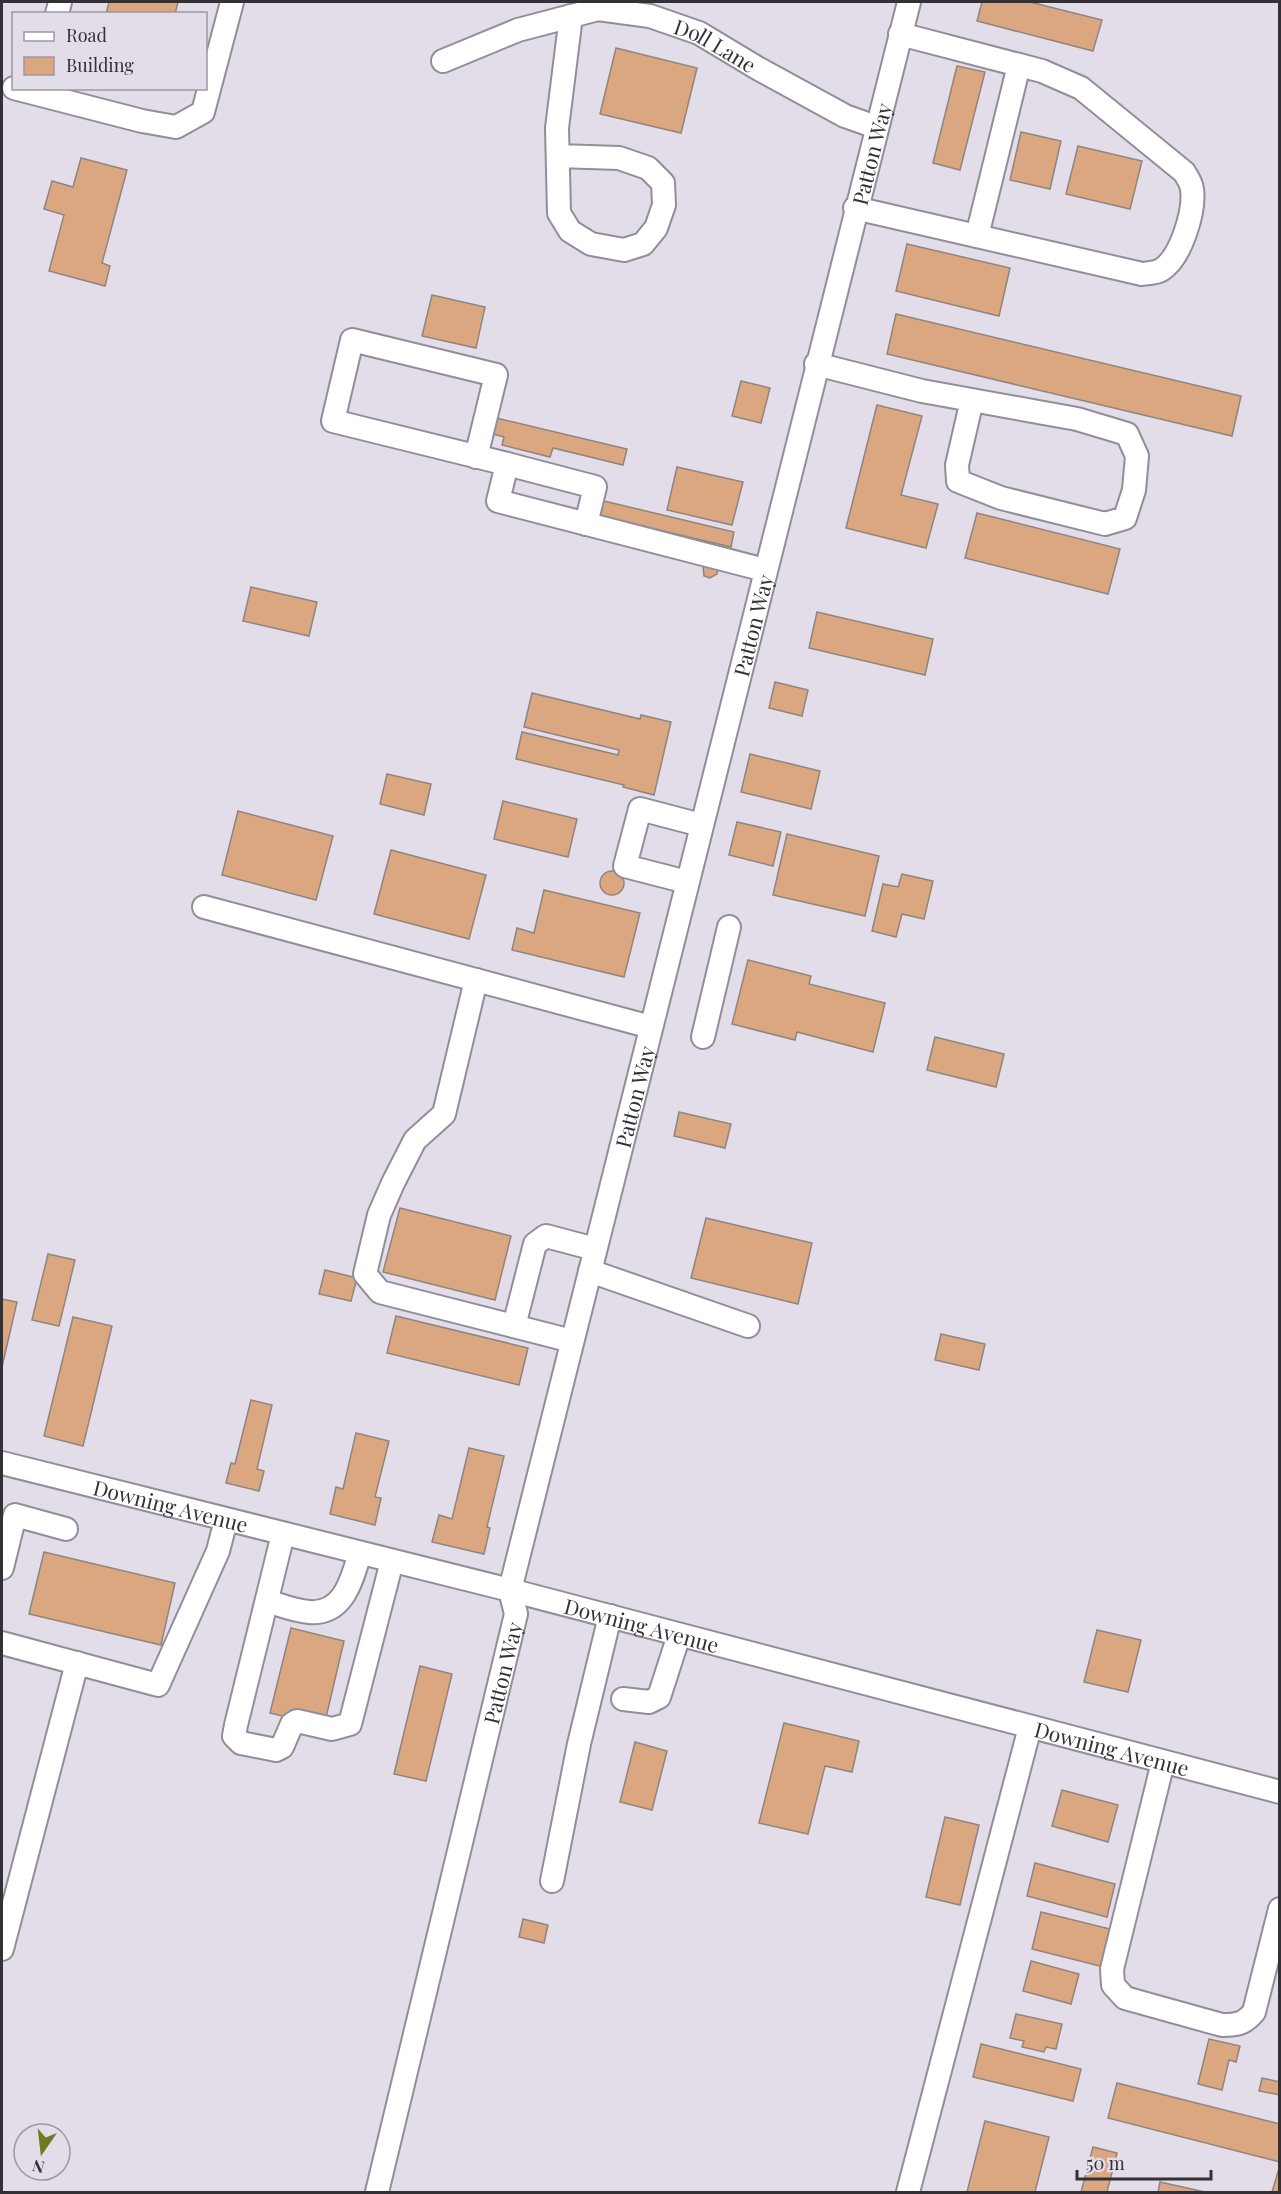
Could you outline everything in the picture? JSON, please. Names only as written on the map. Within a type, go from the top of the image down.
[{"type":"street","points":[[25,90],[142,122],[176,127],[203,112],[232,2]]},
{"type":"street","name":"Patton Way","points":[[377,2193],[516,1614],[510,1590],[855,208],[909,2]]},
{"type":"street","name":"Doll Lane","points":[[443,61],[518,30],[598,9],[650,16],[699,33],[845,116],[876,127]]},
{"type":"street","points":[[558,156],[619,158],[648,168],[663,183],[664,205],[656,228],[643,244],[624,250],[591,244],[570,231],[558,213],[557,128],[571,16]]},
{"type":"street","points":[[855,208],[1142,274],[1160,271],[1174,260],[1182,243],[1193,199],[1191,185],[1184,172],[1081,88],[1042,71],[900,34]]},
{"type":"street","points":[[977,236],[1019,65]]},
{"type":"street","points":[[476,457],[496,375],[352,340],[333,421],[595,487],[586,524]]},
{"type":"street","points":[[816,364],[922,391],[972,400],[1077,419],[1127,434],[1137,456],[1134,490],[1125,518],[1105,524],[1001,498],[958,481],[957,465],[972,400]]},
{"type":"street","points":[[507,464],[498,501],[765,570]]},
{"type":"street","points":[[687,882],[626,866],[640,809],[701,825]]},
{"type":"street","points":[[204,907],[651,1027]]},
{"type":"street","points":[[703,1037],[729,927]]},
{"type":"street","points":[[476,980],[444,1114],[415,1140],[393,1183],[379,1215],[365,1274],[380,1292],[572,1341]]},
{"type":"street","points":[[514,1326],[535,1244],[546,1236],[595,1249]]},
{"type":"street","points":[[590,1271],[748,1326]]},
{"type":"street","name":"Downing Avenue","points":[[2,1463],[510,1590],[1280,1792]]},
{"type":"street","points":[[2,1568],[15,1515],[66,1529]]},
{"type":"street","points":[[2,1643],[158,1684],[218,1551],[226,1520]]},
{"type":"street","points":[[283,1534],[234,1736],[241,1743],[276,1750],[282,1747],[292,1724],[297,1721],[332,1729],[350,1724],[392,1561]]},
{"type":"street","points":[[267,1602],[309,1612],[323,1610],[340,1601],[348,1588],[360,1553]]},
{"type":"street","points":[[552,1881],[579,1744],[610,1617]]},
{"type":"street","points":[[623,1699],[649,1702],[659,1697],[679,1635]]},
{"type":"street","points":[[2,1949],[77,1663]]},
{"type":"street","points":[[908,2193],[1030,1727]]},
{"type":"street","points":[[1163,1762],[1112,1970],[1113,1985],[1125,1998],[1222,2025],[1238,2025],[1247,2021],[1254,2012],[1280,1909]]},
{"type":"building","points":[[109,2],[178,2],[176,12],[106,12]]},
{"type":"building","points":[[982,2],[1030,2],[1102,20],[1093,51],[977,21]]},
{"type":"building","points":[[616,48],[697,68],[681,133],[600,114]]},
{"type":"building","points":[[957,66],[985,72],[960,170],[933,163]]},
{"type":"building","points":[[1021,132],[1061,141],[1050,189],[1010,180]]},
{"type":"building","points":[[1078,146],[1142,161],[1130,209],[1066,194]]},
{"type":"building","points":[[81,158],[127,170],[102,263],[110,266],[105,286],[49,271],[64,215],[44,209],[52,181],[73,187]]},
{"type":"building","points":[[907,244],[1010,268],[999,316],[896,291]]},
{"type":"building","points":[[432,295],[485,307],[476,348],[422,336]]},
{"type":"building","points":[[896,314],[1241,396],[1232,436],[887,354]]},
{"type":"building","points":[[741,381],[770,388],[761,423],[732,416]]},
{"type":"building","points":[[877,405],[922,416],[901,495],[938,504],[926,548],[846,528]]},
{"type":"building","points":[[488,416],[627,449],[623,465],[553,448],[550,457],[502,445],[504,437],[485,432]]},
{"type":"building","points":[[677,467],[743,482],[732,525],[667,510]]},
{"type":"building","points":[[604,501],[734,532],[731,547],[600,516]]},
{"type":"building","points":[[977,513],[1120,549],[1108,594],[965,558]]},
{"type":"building","points":[[703,566],[718,568],[717,574],[710,578],[704,576]]},
{"type":"building","points":[[251,587],[317,602],[309,636],[243,621]]},
{"type":"building","points":[[817,612],[933,639],[925,675],[809,648]]},
{"type":"building","points":[[775,682],[808,690],[802,716],[769,708]]},
{"type":"building","points":[[532,693],[640,719],[641,715],[671,722],[654,795],[623,787],[624,785],[516,759],[522,732],[618,755],[619,750],[524,727]]},
{"type":"building","points":[[750,754],[820,771],[811,809],[741,792]]},
{"type":"building","points":[[387,774],[431,784],[424,815],[380,804]]},
{"type":"building","points":[[503,801],[577,819],[568,857],[494,839]]},
{"type":"building","points":[[238,811],[333,836],[316,900],[222,875]]},
{"type":"building","points":[[737,822],[781,832],[773,866],[729,855]]},
{"type":"building","points":[[787,834],[879,856],[865,916],[773,895]]},
{"type":"building","points":[[391,850],[486,875],[469,939],[374,914]]},
{"type":"building","points":[[612,871],[621,874],[624,883],[621,892],[612,895],[603,892],[600,883],[603,874]]},
{"type":"building","points":[[902,874],[933,881],[924,919],[902,914],[896,937],[872,931],[883,884],[898,887]]},
{"type":"building","points":[[544,890],[640,913],[624,977],[512,950],[517,928],[534,933]]},
{"type":"building","points":[[748,960],[811,976],[809,984],[885,1003],[873,1052],[797,1032],[795,1040],[732,1024]]},
{"type":"building","points":[[935,1037],[1004,1054],[996,1087],[927,1070]]},
{"type":"building","points":[[679,1112],[731,1124],[725,1148],[674,1136]]},
{"type":"building","points":[[400,1208],[511,1236],[495,1300],[383,1272]]},
{"type":"building","points":[[706,1218],[812,1243],[798,1304],[691,1278]]},
{"type":"building","points":[[48,1254],[75,1260],[59,1326],[32,1320]]},
{"type":"building","points":[[325,1270],[357,1278],[351,1301],[319,1294]]},
{"type":"building","points":[[2,1299],[17,1302],[2,1367]]},
{"type":"building","points":[[396,1316],[528,1348],[519,1385],[387,1353]]},
{"type":"building","points":[[73,1317],[112,1326],[83,1446],[44,1436]]},
{"type":"building","points":[[941,1334],[985,1344],[979,1370],[935,1360]]},
{"type":"building","points":[[251,1400],[272,1405],[257,1469],[264,1471],[259,1491],[226,1483],[231,1463],[235,1464]]},
{"type":"building","points":[[356,1433],[389,1441],[375,1497],[381,1498],[375,1525],[330,1514],[336,1487],[343,1489]]},
{"type":"building","points":[[469,1448],[504,1456],[487,1527],[490,1528],[484,1554],[432,1542],[439,1515],[452,1519]]},
{"type":"building","points":[[44,1552],[175,1583],[161,1645],[29,1614]]},
{"type":"building","points":[[291,1628],[344,1641],[324,1726],[270,1713]]},
{"type":"building","points":[[1097,1630],[1141,1640],[1128,1692],[1084,1682]]},
{"type":"building","points":[[420,1666],[452,1674],[426,1781],[394,1774]]},
{"type":"building","points":[[784,1723],[859,1741],[852,1772],[825,1766],[808,1834],[759,1823]]},
{"type":"building","points":[[635,1742],[667,1751],[652,1810],[620,1802]]},
{"type":"building","points":[[1062,1790],[1118,1805],[1108,1842],[1052,1826]]},
{"type":"building","points":[[945,1817],[979,1825],[960,1905],[926,1897]]},
{"type":"building","points":[[1035,1863],[1115,1884],[1107,1917],[1027,1896]]},
{"type":"building","points":[[1041,1912],[1114,1930],[1104,1967],[1032,1949]]},
{"type":"building","points":[[523,1919],[548,1925],[544,1943],[519,1937]]},
{"type":"building","points":[[1031,1961],[1079,1974],[1071,2004],[1023,1991]]},
{"type":"building","points":[[1016,2014],[1062,2024],[1056,2049],[1046,2047],[1044,2052],[1022,2047],[1024,2041],[1010,2038]]},
{"type":"building","points":[[1209,2039],[1240,2046],[1236,2062],[1229,2060],[1222,2090],[1198,2084]]},
{"type":"building","points":[[981,2044],[1081,2069],[1073,2101],[973,2077]]},
{"type":"building","points":[[1262,2078],[1280,2082],[1280,2095],[1259,2091]]},
{"type":"building","points":[[1117,2083],[1280,2124],[1280,2162],[1108,2118]]},
{"type":"building","points":[[985,2121],[1049,2137],[1035,2192],[967,2192]]},
{"type":"building","points":[[1093,2147],[1117,2153],[1107,2192],[1081,2192]]},
{"type":"building","points":[[1280,2165],[1280,2192],[1272,2192]]},
{"type":"building","points":[[1160,2182],[1205,2192],[1158,2192]]}]
